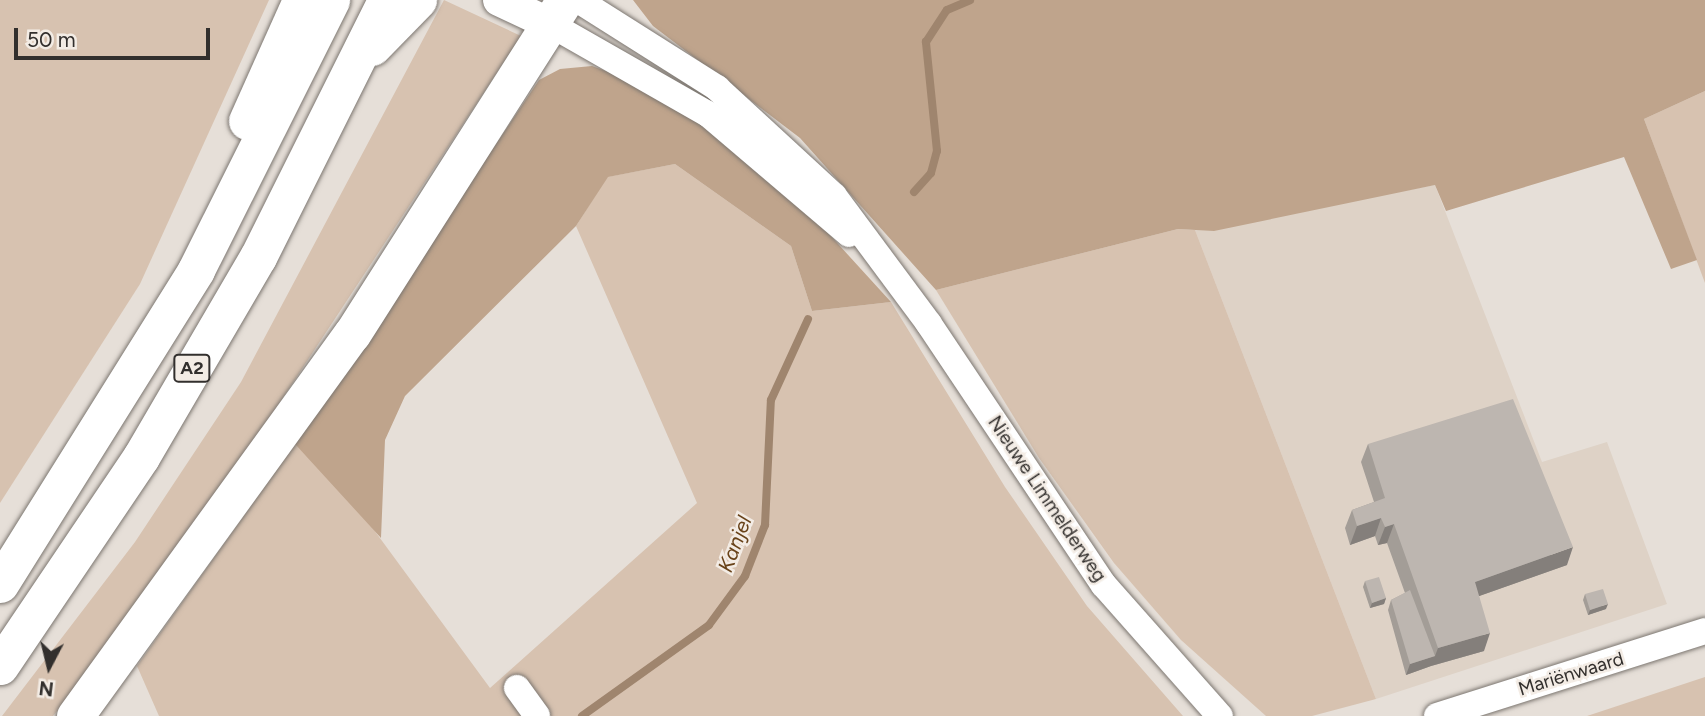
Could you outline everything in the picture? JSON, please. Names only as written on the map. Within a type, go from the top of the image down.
[{"type":"highway","name":"A2","points":[[196,270],[214,197],[301,0]]},
{"type":"highway","name":"A2","points":[[0,584],[196,270],[331,0]]},
{"type":"highway","name":"A2","points":[[0,666],[141,457],[258,257],[362,57],[406,2]]},
{"type":"highway","points":[[75,716],[352,334],[558,12]]},
{"type":"main road","name":"Nieuwe Limmelderweg","points":[[499,0],[558,12]]},
{"type":"street","name":"Nieuwe Limmelderweg","points":[[578,0],[676,58],[763,126],[834,196],[889,270],[1104,585],[1220,716]]},
{"type":"street","name":"Nieuwe Limmelderweg","points":[[558,12],[725,127],[889,270]]},
{"type":"street","name":"Mariënwaard","points":[[1437,716],[1705,631]]},
{"type":"street","points":[[517,688],[537,716]]},
{"type":"shaded area","points":[[0,0],[269,0],[140,284],[0,503]]},
{"type":"shaded area","points":[[444,0],[521,36],[265,425],[63,704],[53,716],[2,716],[135,542],[241,382]]},
{"type":"shaded area","points":[[633,0],[1705,0],[1705,91],[1644,119],[1697,260],[1671,269],[1624,157],[1446,211],[1435,185],[1214,231],[1178,229],[936,290],[800,138],[653,26]]},
{"type":"shaded area","points":[[592,66],[628,79],[716,132],[808,211],[891,302],[812,311],[791,246],[675,164],[608,177],[576,226],[405,396],[385,440],[381,538],[295,444],[539,80],[560,69]]},
{"type":"shaded area","points":[[1705,91],[1705,283],[1644,119]]},
{"type":"shaded area","points":[[675,164],[791,246],[812,311],[891,302],[1005,487],[1087,606],[1183,716],[159,716],[137,666],[295,444],[352,500],[490,688],[697,503],[576,226],[607,177]]},
{"type":"shaded area","points":[[1435,185],[1542,462],[1607,442],[1667,604],[1376,699],[1195,230]]},
{"type":"shaded area","points":[[1178,229],[1195,230],[1376,699],[1312,716],[1266,716],[1181,640],[1114,563],[1039,458],[936,290]]},
{"type":"shaded area","points":[[1705,677],[1705,716],[1587,716]]},
{"type":"building","points":[[1513,399],[1573,547],[1475,582],[1490,633],[1438,648],[1394,524],[1385,527],[1381,518],[1357,526],[1352,510],[1385,498],[1368,444]]},
{"type":"building","points":[[1379,577],[1386,598],[1372,603],[1365,581]]},
{"type":"building","points":[[1603,589],[1608,604],[1590,610],[1585,594]]},
{"type":"building","points":[[1410,590],[1435,656],[1410,664],[1391,600]]},
{"type":"waterway","name":"Kanjel","points":[[914,192],[931,173],[937,151],[926,42],[947,10],[970,0]]},
{"type":"waterway","name":"Kanjel","points":[[582,716],[709,625],[745,576],[765,525],[771,400],[808,319]]}]
